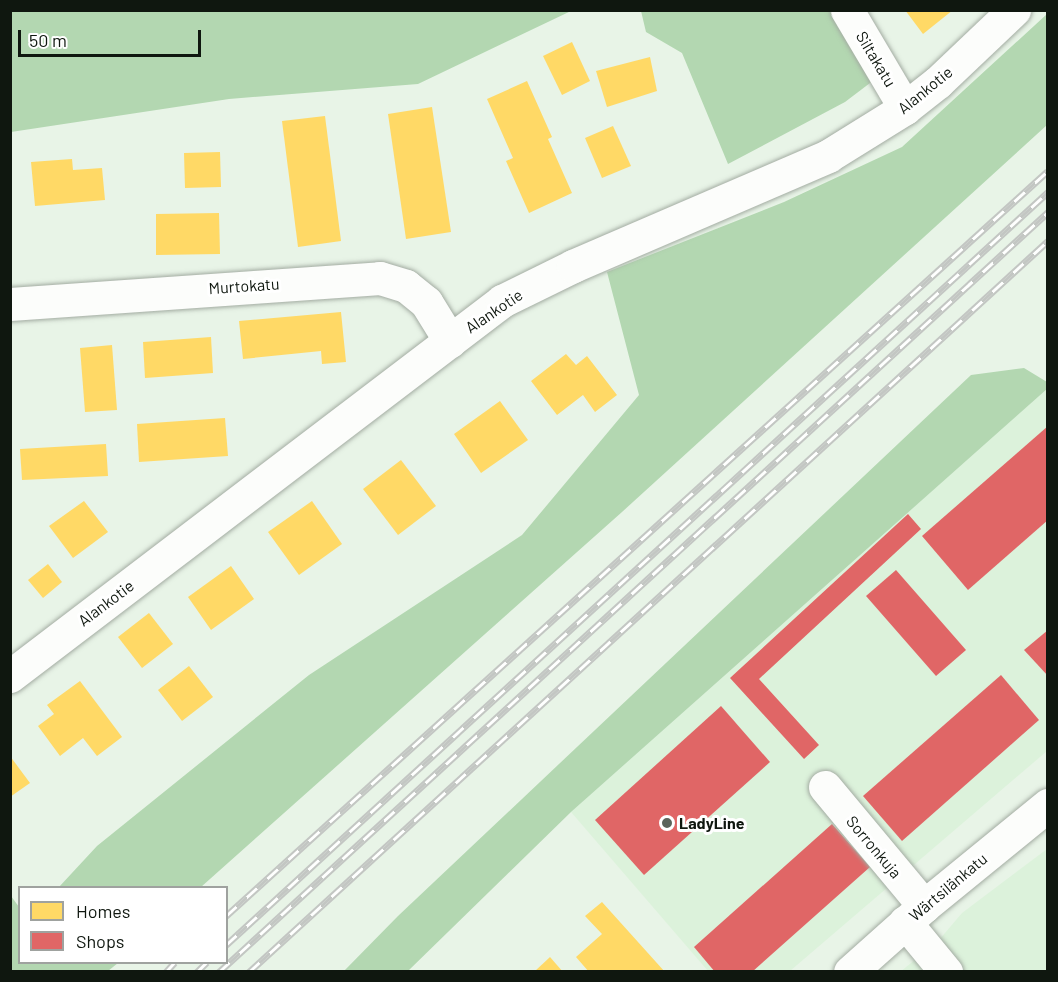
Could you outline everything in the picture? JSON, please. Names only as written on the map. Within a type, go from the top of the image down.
[{"type":"street","name":"Siltakatu","points":[[847,10],[905,108]]},
{"type":"street","name":"Alankotie","points":[[10,676],[502,301],[573,266],[828,156],[905,108],[938,82],[1014,10]]},
{"type":"street","name":"Murtokatu","points":[[10,304],[380,278],[406,286],[426,302],[450,341]]},
{"type":"street","name":"Sorronkuja","points":[[825,788],[915,914],[946,972]]},
{"type":"street","name":"Wärtsilänkatu","points":[[850,972],[915,914],[1047,805]]},
{"type":"shaded area","points":[[1047,389],[1047,751],[790,971],[708,971],[571,812]]},
{"type":"shaded area","points":[[1047,849],[1047,971],[900,972],[939,940],[962,913]]},
{"type":"green space","points":[[11,10],[571,11],[418,84],[229,99],[11,132]]},
{"type":"green space","points":[[641,11],[830,11],[863,54],[874,80],[845,102],[728,164],[682,53],[646,32]]},
{"type":"green space","points":[[1047,14],[1047,125],[622,512],[202,886],[60,886],[97,846],[309,675],[522,535],[639,395],[607,272],[784,202],[902,147]]},
{"type":"green space","points":[[1024,368],[1047,382],[1047,389],[571,812],[408,971],[344,971],[398,916],[971,375]]},
{"type":"green space","points":[[11,896],[18,906],[18,964],[117,964],[108,971],[11,971]]},
{"type":"building: Homes","points":[[905,10],[953,10],[923,34]]},
{"type":"building: Homes","points":[[572,42],[590,81],[562,95],[543,56]]},
{"type":"building: Homes","points":[[650,57],[657,91],[607,107],[596,71]]},
{"type":"building: Homes","points":[[527,81],[552,137],[548,139],[572,193],[529,213],[506,161],[513,158],[487,99]]},
{"type":"building: Homes","points":[[432,107],[451,232],[406,239],[388,114]]},
{"type":"building: Homes","points":[[325,116],[341,241],[298,247],[282,121]]},
{"type":"building: Homes","points":[[613,126],[631,166],[602,178],[585,138]]},
{"type":"building: Homes","points":[[220,152],[221,187],[185,188],[184,153]]},
{"type":"building: Homes","points":[[72,159],[73,170],[102,168],[105,200],[35,206],[31,162]]},
{"type":"building: Homes","points":[[219,213],[220,254],[156,255],[156,214]]},
{"type":"building: Homes","points":[[341,312],[346,362],[322,364],[321,351],[243,359],[239,321]]},
{"type":"building: Homes","points":[[211,337],[213,373],[145,378],[143,342]]},
{"type":"building: Homes","points":[[112,345],[117,410],[85,412],[80,348]]},
{"type":"building: Homes","points":[[566,354],[576,365],[587,356],[617,395],[595,412],[583,395],[557,415],[531,381]]},
{"type":"building: Homes","points":[[500,401],[528,440],[481,473],[454,434]]},
{"type":"building: Homes","points":[[225,418],[228,456],[139,462],[137,424]]},
{"type":"building: Homes","points":[[106,444],[108,476],[22,480],[20,449]]},
{"type":"building: Homes","points":[[401,460],[436,506],[398,535],[363,489]]},
{"type":"building: Homes","points":[[84,501],[108,532],[73,558],[49,526]]},
{"type":"building: Homes","points":[[312,501],[342,544],[299,575],[268,532]]},
{"type":"building: Homes","points":[[48,564],[62,582],[43,598],[28,580]]},
{"type":"building: Homes","points":[[231,566],[254,599],[211,630],[188,597]]},
{"type":"building: Homes","points":[[149,613],[173,644],[142,668],[118,637]]},
{"type":"building: Homes","points":[[189,666],[213,697],[182,721],[158,690]]},
{"type":"building: Homes","points":[[80,681],[122,737],[97,756],[83,738],[60,756],[38,726],[54,714],[47,705]]},
{"type":"building: Homes","points":[[10,756],[30,783],[10,797]]},
{"type":"building: Homes","points":[[602,902],[665,972],[589,972],[576,957],[602,934],[585,916]]},
{"type":"building: Homes","points":[[550,957],[563,972],[534,972]]},
{"type":"building: Shops","points":[[1048,426],[1048,520],[968,590],[922,536]]},
{"type":"building: Shops","points":[[908,514],[921,529],[759,679],[819,745],[804,759],[730,678]]},
{"type":"building: Shops","points":[[896,570],[966,650],[936,676],[866,596]]},
{"type":"building: Shops","points":[[1048,630],[1048,676],[1024,650]]},
{"type":"building: Shops","points":[[1001,675],[1039,720],[902,841],[863,796]]},
{"type":"building: Shops","points":[[721,706],[770,762],[644,875],[595,820]]},
{"type":"building: Shops","points":[[832,824],[870,867],[752,972],[715,972],[694,947]]},
{"type":"railway","points":[[228,914],[1048,171]]},
{"type":"railway","points":[[228,943],[1048,192]]},
{"type":"railway","points":[[228,964],[1048,212]]},
{"type":"railway","points":[[249,972],[1048,241]]},
{"type":"railway","points":[[166,972],[173,964]]},
{"type":"railway","points":[[197,972],[205,964]]},
{"type":"railway","points":[[219,972],[228,964]]},
{"type":"place","name":"LadyLine","points":[[667,823]]}]
